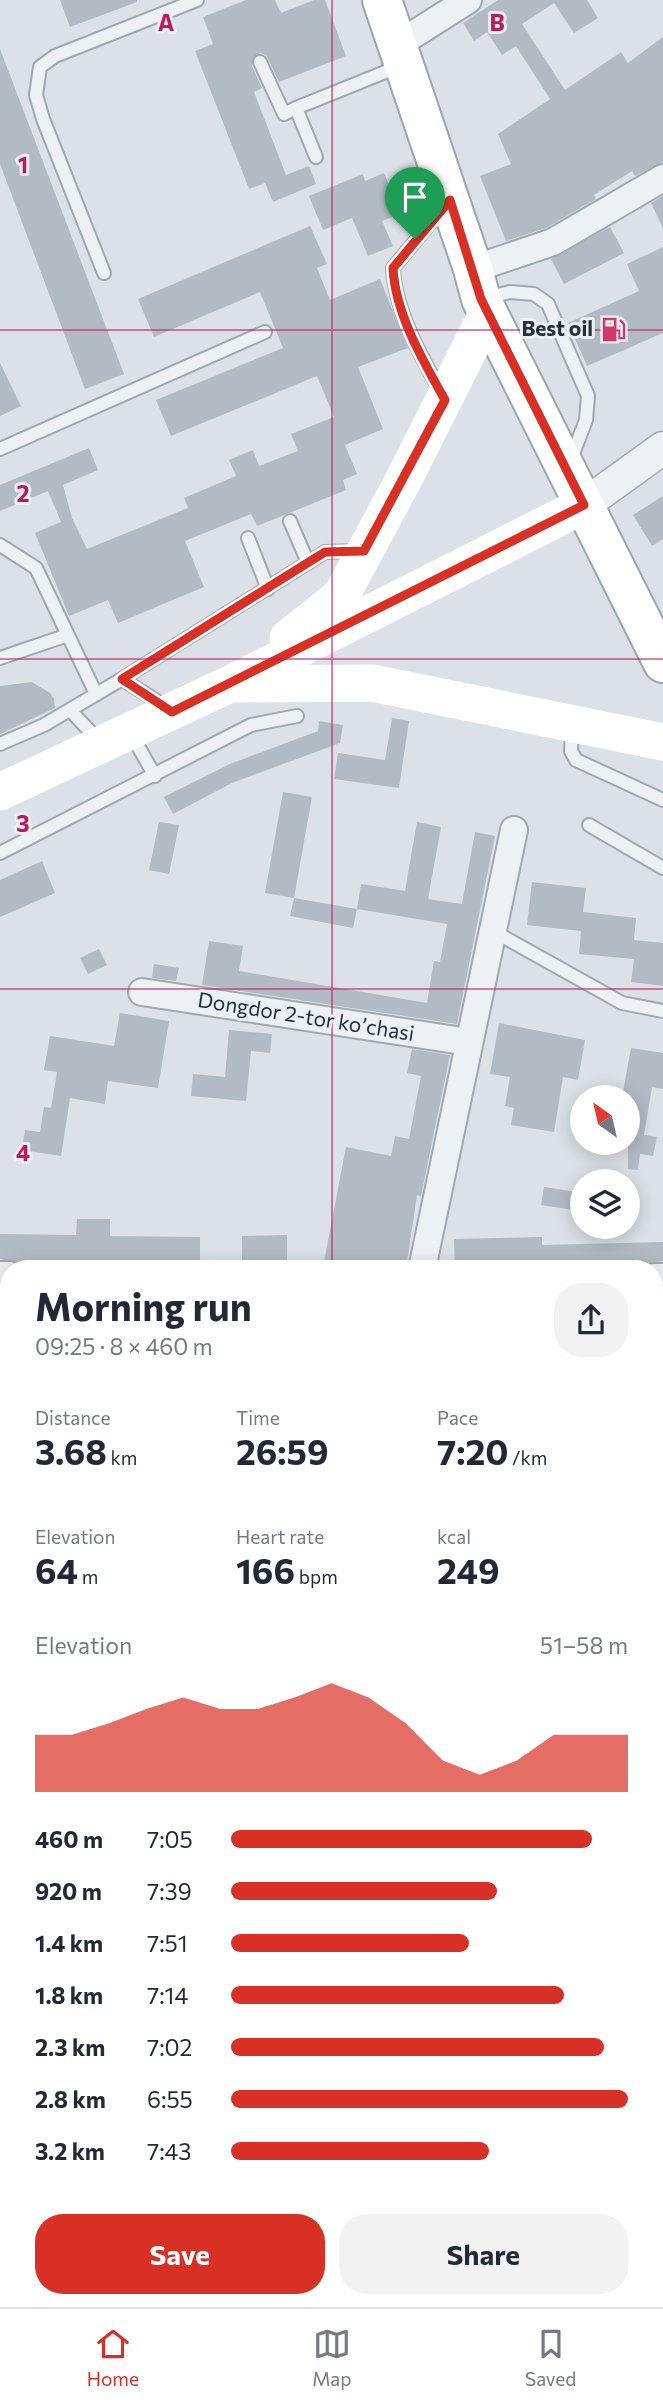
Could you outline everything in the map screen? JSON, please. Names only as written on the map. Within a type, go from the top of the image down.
[{"type":"main road","points":[[382,0],[481,293],[663,663]]},
{"type":"main road","points":[[230,684],[341,596],[445,400],[481,293]]},
{"type":"main road","points":[[0,792],[230,684],[584,505]]},
{"type":"main road","points":[[230,684],[372,683],[663,742]]},
{"type":"street","points":[[400,55],[468,0]]},
{"type":"street","points":[[481,293],[553,242],[663,178]]},
{"type":"street","points":[[584,505],[662,451]]},
{"type":"street","points":[[424,1260],[514,830]]},
{"type":"street","name":"Dongdor 2-tor koʼchasi","points":[[142,992],[469,1042]]},
{"type":"lane","points":[[104,273],[43,118],[36,95],[40,67],[55,56],[197,0]]},
{"type":"lane","points":[[260,62],[284,114],[400,55]]},
{"type":"lane","points":[[296,108],[316,157]]},
{"type":"lane","points":[[445,400],[422,358],[394,289],[393,268],[450,200]]},
{"type":"lane","points":[[481,293],[534,294],[548,303],[588,396],[586,420],[566,469]]},
{"type":"lane","points":[[0,449],[265,332]]},
{"type":"lane","points":[[290,521],[307,563]]},
{"type":"lane","points":[[247,538],[268,589]]},
{"type":"lane","points":[[0,545],[36,568],[96,694]]},
{"type":"lane","points":[[0,744],[70,710],[325,552],[364,551]]},
{"type":"lane","points":[[0,658],[68,635]]},
{"type":"lane","points":[[122,679],[172,712]]},
{"type":"lane","points":[[70,710],[116,738],[155,776]]},
{"type":"lane","points":[[0,853],[251,725],[297,716]]},
{"type":"lane","points":[[573,724],[571,751],[576,760],[663,800]]},
{"type":"lane","points":[[589,825],[663,868]]},
{"type":"lane","points":[[493,931],[622,1003],[663,1011]]},
{"type":"building","points":[[60,0],[137,0],[137,2],[70,27]]},
{"type":"building","points":[[246,0],[275,0],[281,13],[314,0],[325,0],[346,56],[279,82],[266,55],[260,53],[253,58],[252,66],[262,88],[254,92],[286,175],[309,166],[316,184],[273,202],[265,183],[249,189],[195,51],[213,44],[203,17]]},
{"type":"building","points":[[498,0],[587,0],[598,18],[574,33],[554,3],[522,24],[565,90],[621,52],[628,63],[663,37],[663,162],[635,176],[632,171],[594,195],[596,199],[546,228],[506,241],[480,176],[511,164],[498,134],[550,99],[516,46],[502,55],[487,32],[474,41],[463,23]]},
{"type":"building","points":[[0,49],[124,374],[85,389],[0,164]]},
{"type":"building","points":[[384,173],[395,200],[391,202],[397,215],[382,221],[393,246],[368,256],[352,218],[323,230],[309,196],[363,174],[365,181]]},
{"type":"building","points":[[663,196],[663,228],[651,203]]},
{"type":"building","points":[[310,226],[327,264],[317,268],[330,300],[380,279],[408,348],[358,367],[383,429],[345,445],[357,474],[343,480],[346,490],[257,526],[251,514],[185,541],[204,587],[118,623],[108,600],[69,616],[35,533],[61,522],[48,491],[0,511],[0,485],[89,448],[98,470],[63,485],[72,518],[87,549],[188,508],[184,498],[236,476],[229,460],[253,450],[259,466],[298,451],[291,434],[334,417],[317,376],[171,436],[156,400],[283,348],[260,292],[154,337],[138,299]]},
{"type":"building","points":[[610,227],[624,253],[564,284],[551,259]]},
{"type":"building","name":"Best oil","points":[[663,247],[663,333],[587,366],[568,323],[639,291],[627,264]]},
{"type":"building","points":[[0,363],[21,406],[0,416]]},
{"type":"building","points":[[663,496],[663,539],[652,546],[633,515]]},
{"type":"building","points":[[32,682],[50,693],[55,708],[0,734],[0,686]]},
{"type":"building","points":[[392,718],[409,721],[399,788],[334,779],[338,753],[385,760]]},
{"type":"building","points":[[319,721],[343,725],[340,743],[232,783],[173,814],[164,797],[230,764],[318,731]]},
{"type":"building","points":[[283,792],[312,797],[294,898],[265,893]]},
{"type":"building","points":[[159,822],[179,825],[169,874],[149,870]]},
{"type":"building","points":[[417,822],[441,827],[428,899],[462,904],[475,832],[495,836],[457,1024],[202,985],[209,941],[243,946],[239,971],[427,1003],[434,961],[440,962],[447,924],[357,909],[361,884],[405,891]]},
{"type":"building","points":[[42,861],[55,893],[0,917],[0,880]]},
{"type":"building","points":[[532,882],[586,888],[583,912],[636,918],[634,940],[663,943],[663,986],[631,982],[634,959],[579,954],[581,931],[527,925]]},
{"type":"building","points":[[294,898],[357,909],[353,928],[290,916]]},
{"type":"building","points":[[99,949],[107,965],[88,974],[80,958]]},
{"type":"building","points":[[154,964],[179,968],[176,981],[152,978]]},
{"type":"building","points":[[120,1013],[169,1021],[158,1088],[108,1081],[105,1104],[70,1098],[61,1156],[22,1150],[25,1130],[40,1132],[44,1107],[51,1108],[57,1072],[44,1070],[50,1036],[114,1046]]},
{"type":"building","points":[[499,1023],[585,1040],[578,1080],[563,1077],[554,1132],[511,1125],[514,1108],[505,1106],[510,1077],[490,1074]]},
{"type":"building","points":[[229,1030],[272,1034],[270,1053],[251,1051],[246,1101],[191,1096],[193,1074],[225,1077]]},
{"type":"building","points":[[631,1048],[663,1053],[663,1089],[652,1087],[644,1135],[657,1137],[653,1156],[640,1154],[640,1085],[624,1085]]},
{"type":"building","points":[[412,1049],[450,1055],[421,1196],[417,1195],[407,1260],[324,1260],[346,1147],[391,1156],[395,1136],[409,1139],[421,1076],[407,1073]]},
{"type":"building","points":[[628,1155],[640,1155],[638,1169],[628,1169]]},
{"type":"building","points":[[544,1187],[570,1191],[570,1209],[541,1205]]},
{"type":"building","points":[[77,1219],[110,1219],[110,1236],[200,1237],[200,1260],[0,1259],[0,1234],[76,1235]]},
{"type":"building","points":[[287,1235],[287,1260],[242,1260],[242,1236]]},
{"type":"building","points":[[542,1237],[542,1245],[663,1242],[663,1260],[455,1260],[454,1239]]},
{"type":"place","name":"Best oil","points":[[613,329]]},
{"type":"route","points":[[450,200],[481,299],[584,505],[172,712],[122,679],[325,552],[364,551],[445,400],[427,369],[394,289],[393,268],[415,239],[450,200]]}]
